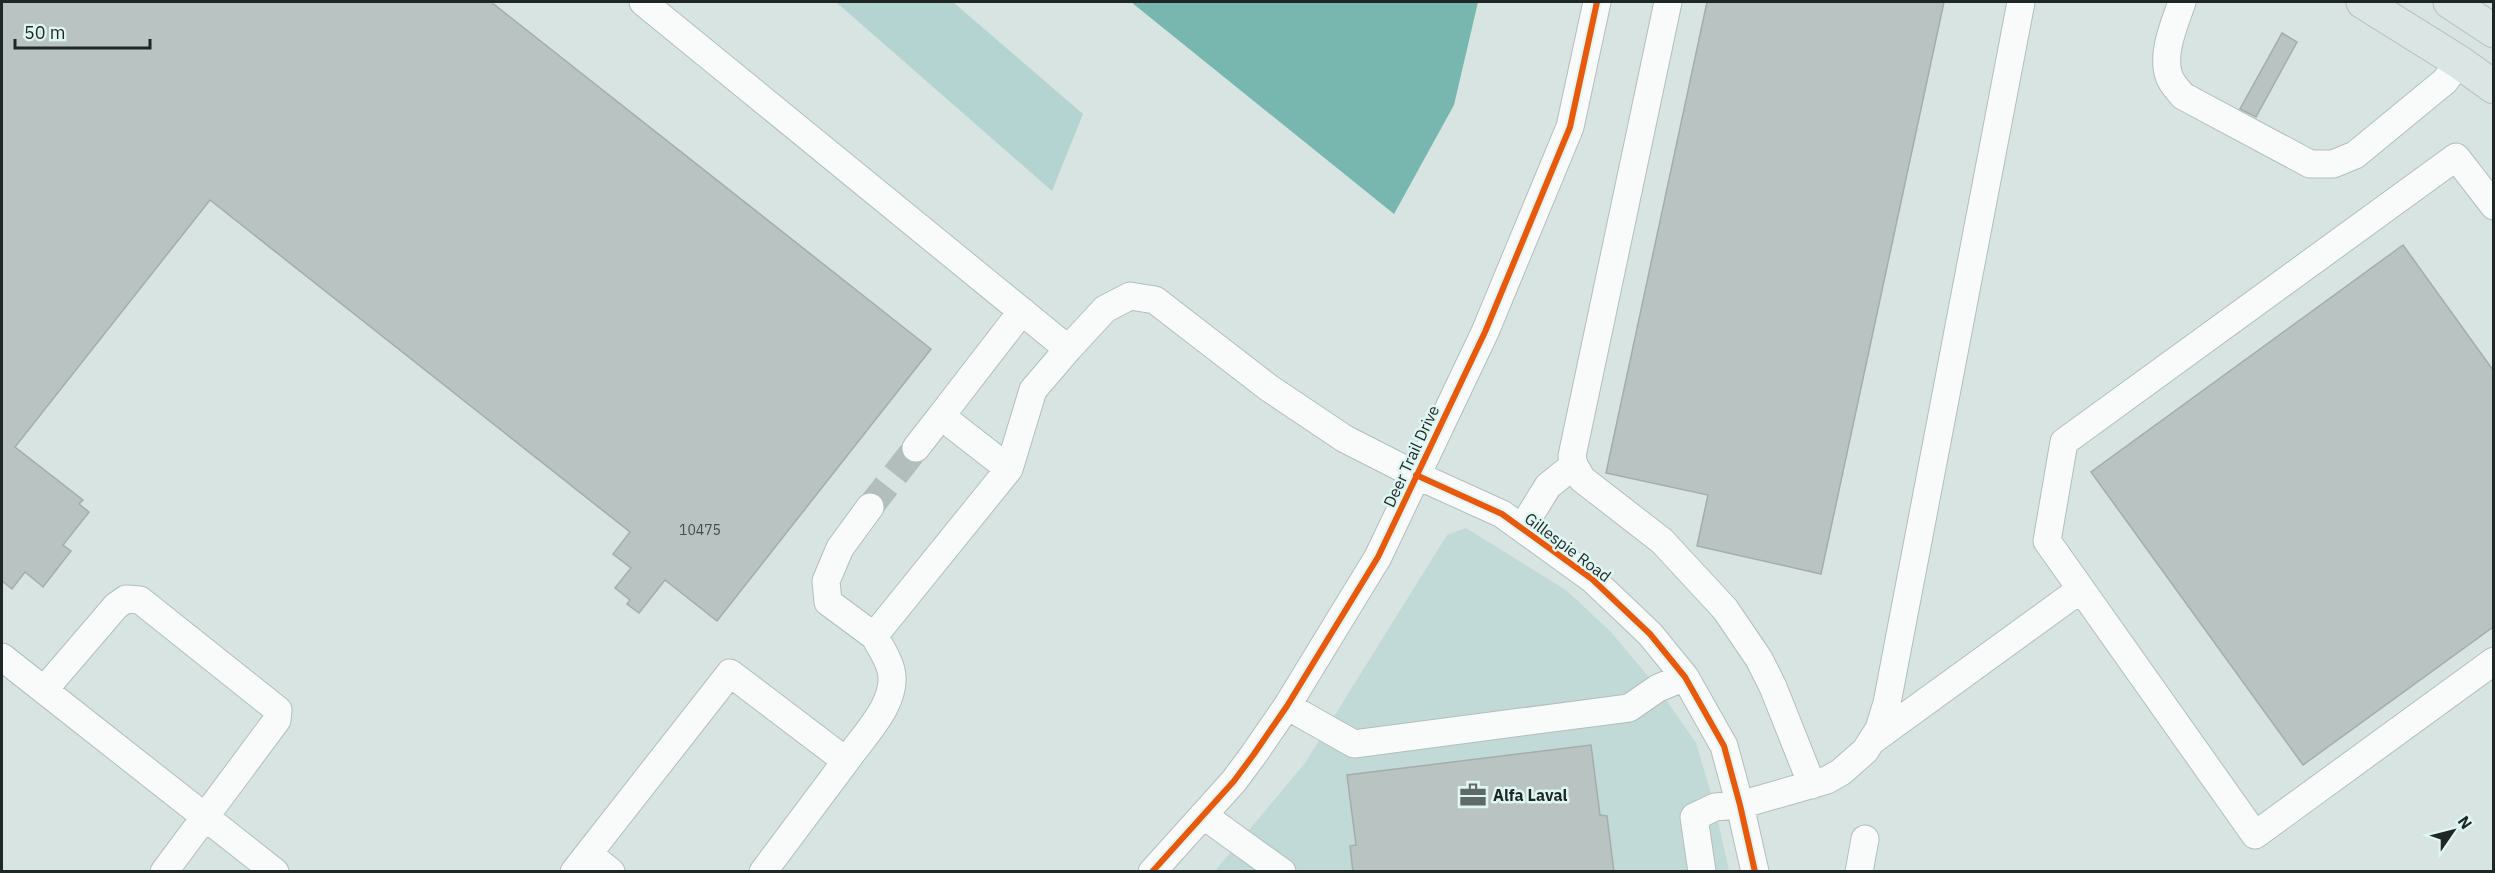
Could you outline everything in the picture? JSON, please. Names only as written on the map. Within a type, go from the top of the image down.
[{"type":"main road","points":[[2363,2],[2459,62],[2493,87]]},
{"type":"main road","points":[[2450,2],[2491,24],[2459,62]]},
{"type":"street","points":[[643,2],[1068,349]]},
{"type":"street","name":"Deer Trail Drive","points":[[1152,872],[1234,781],[1287,706],[1377,557],[1485,332],[1570,127],[1597,2]]},
{"type":"street","points":[[1668,2],[1572,456],[1582,479],[1662,541],[1725,609],[1759,659],[1773,687],[1812,785]]},
{"type":"street","points":[[1702,872],[1694,817],[1827,780],[1841,772],[1865,751],[1879,729],[1887,703],[2021,2]]},
{"type":"street","points":[[2182,2],[2169,39],[2168,60],[2169,76],[2182,96],[2310,164],[2333,164],[2355,155],[2445,81],[2459,62]]},
{"type":"street","points":[[2493,206],[2456,157],[2064,442],[2047,541],[2255,835],[2493,662]]},
{"type":"street","name":"Gillespie Road","points":[[1009,469],[1033,390],[1068,349],[1106,309],[1131,296],[1155,300],[1269,388],[1345,440],[1416,476],[1502,514],[1592,579],[1650,634],[1685,677],[1724,746],[1728,806],[1755,872]]},
{"type":"street","points":[[916,448],[1022,311]]},
{"type":"street","points":[[874,636],[1009,469],[941,417]]},
{"type":"street","points":[[1522,528],[1548,486],[1574,465]]},
{"type":"street","points":[[763,872],[846,760],[882,708],[892,688],[891,669],[874,636],[828,602],[826,581],[840,548],[870,507]]},
{"type":"street","points":[[1871,742],[2080,589]]},
{"type":"street","points":[[44,690],[116,606],[126,599],[140,600],[278,710],[277,720],[164,872]]},
{"type":"street","points":[[2,657],[274,872]]},
{"type":"street","points":[[611,872],[582,863],[730,673],[846,760]]},
{"type":"street","points":[[1287,706],[1354,744],[1629,708],[1658,688],[1685,677]]},
{"type":"street","points":[[1203,815],[1282,872]]},
{"type":"street","points":[[1859,872],[1865,839]]},
{"type":"shaded area","points":[[836,2],[953,2],[1083,114],[1052,191]]},
{"type":"shaded area","points":[[1466,528],[1566,590],[1610,631],[1658,688],[1696,743],[1715,807],[1729,871],[1214,872],[1305,763],[1447,535]]},
{"type":"water","points":[[1131,2],[1478,2],[1454,105],[1394,214]]},
{"type":"building","points":[[2,2],[491,2],[931,349],[717,621],[665,580],[639,613],[627,604],[630,600],[615,588],[631,568],[613,554],[630,532],[210,200],[15,447],[83,500],[79,504],[89,512],[63,545],[71,551],[43,587],[25,572],[12,589],[2,581]]},
{"type":"building","points":[[1707,2],[1944,2],[1821,574],[1697,546],[1708,495],[1606,473]]},
{"type":"building","points":[[2282,33],[2297,42],[2256,117],[2240,109]]},
{"type":"building","points":[[2403,245],[2493,370],[2493,627],[2303,765],[2091,472]]},
{"type":"building","name":"Alfa Laval","points":[[1591,745],[1600,815],[1607,816],[1614,872],[1353,872],[1350,846],[1356,845],[1347,775]]},
{"type":"tunnel","points":[[870,507],[916,448]]},
{"type":"cycle path","points":[[1152,872],[1234,781],[1254,754],[1287,706],[1378,557],[1485,332],[1570,127],[1597,2]]},
{"type":"cycle path","points":[[1416,475],[1502,514],[1592,579],[1650,634],[1685,677],[1724,746],[1755,872]]},
{"type":"place","name":"Alfa Laval","points":[[1473,795]]}]
